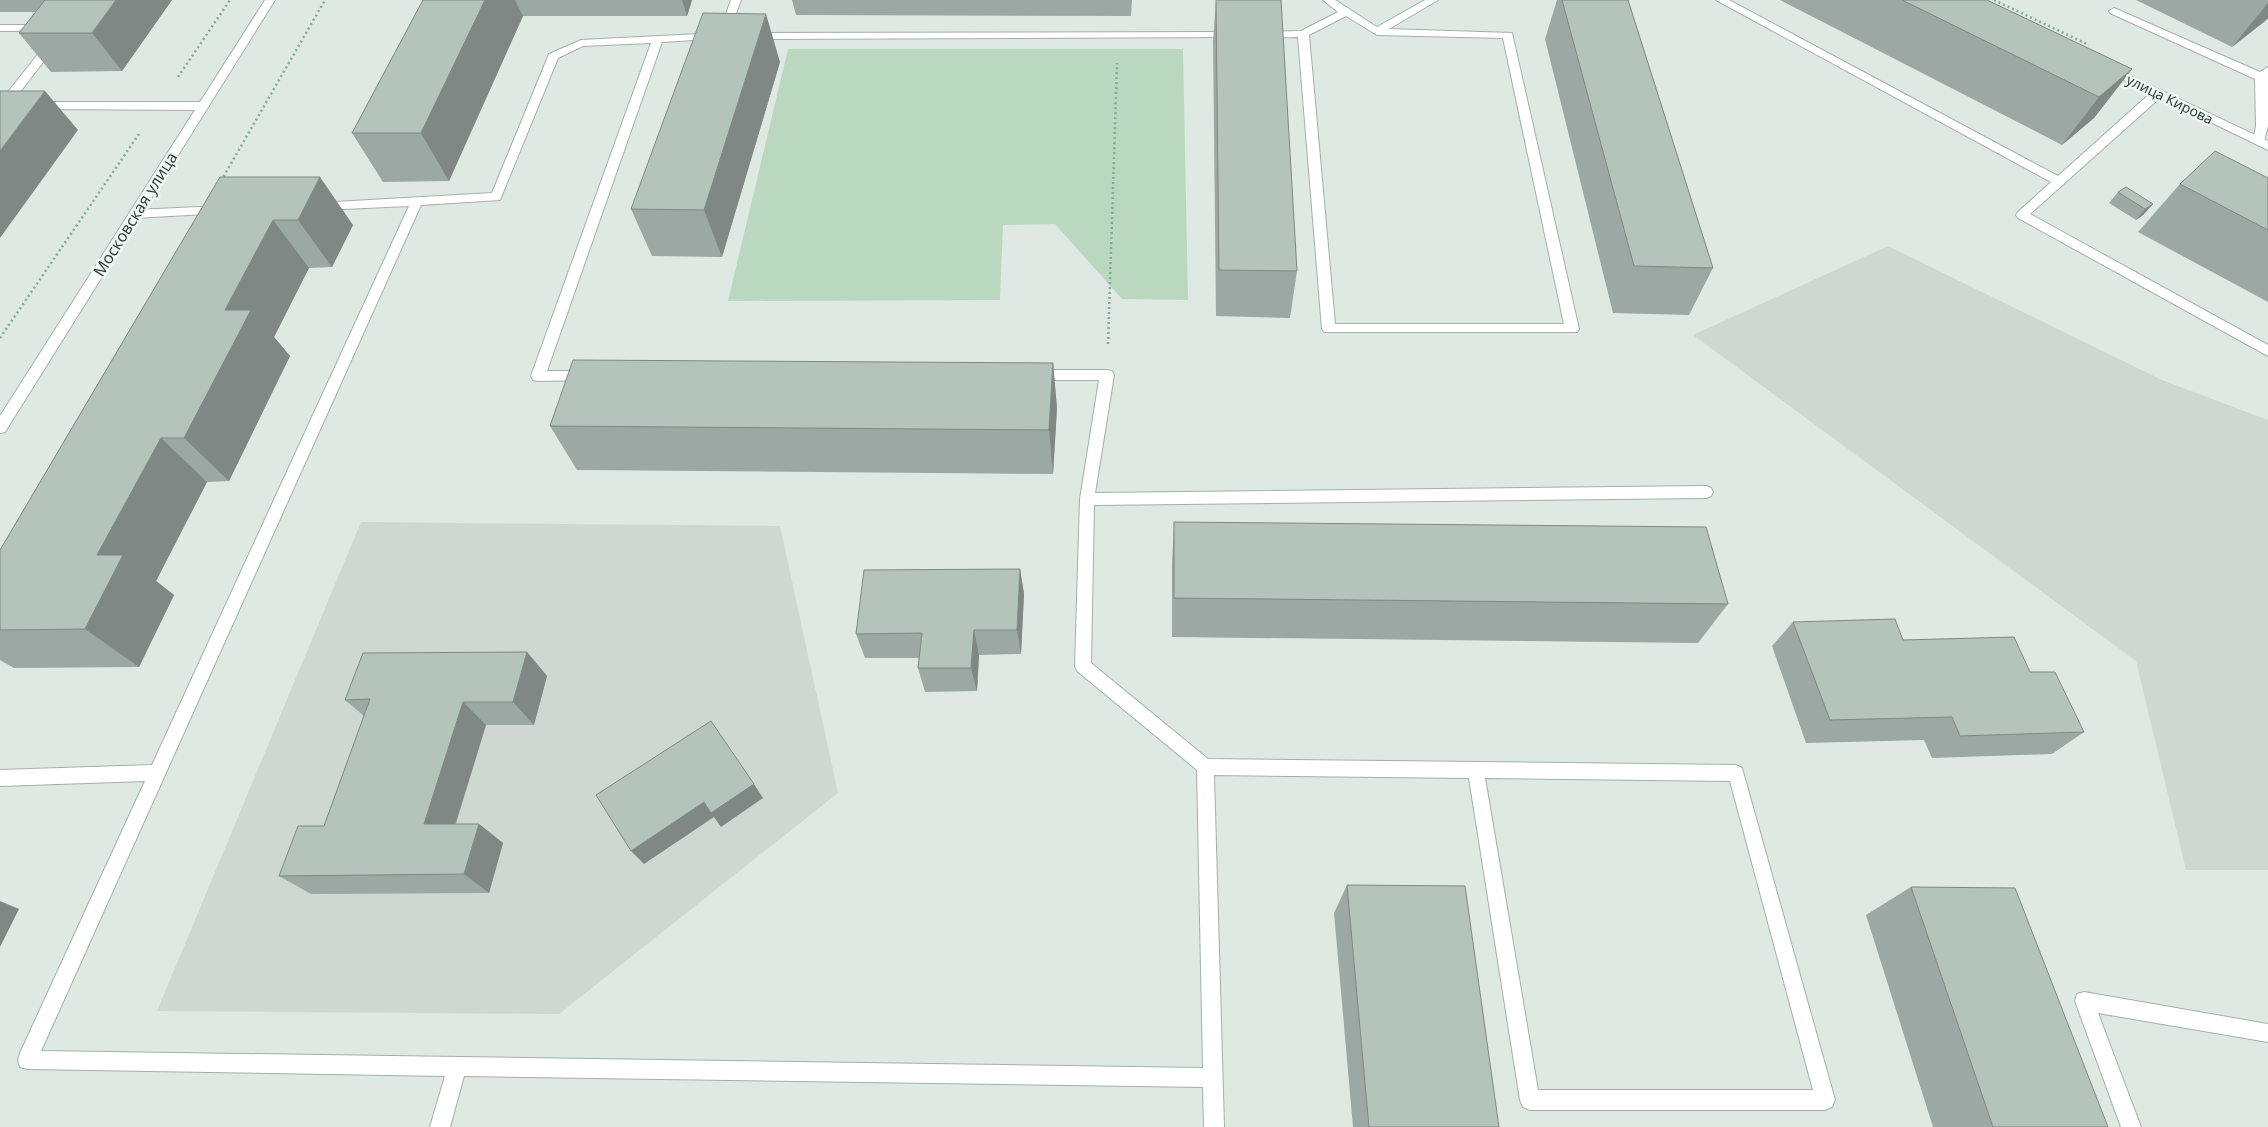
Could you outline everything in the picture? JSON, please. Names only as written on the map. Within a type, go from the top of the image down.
[{"type":"street","name":"Московская улица","points":[[0,428],[270,0]]},
{"type":"street","points":[[732,36],[736,0]]},
{"type":"street","points":[[1302,34],[1329,329],[1572,329],[1508,35],[1377,32],[1328,0]]},
{"type":"street","points":[[1377,32],[1433,0]]},
{"type":"street","points":[[1721,0],[2059,181]]},
{"type":"street","points":[[2114,11],[2264,73],[2263,144]]},
{"type":"street","points":[[310,206],[496,197],[552,56],[581,43],[732,36],[1302,34],[1346,12]]},
{"type":"street","points":[[0,28],[56,32],[2,108]]},
{"type":"street","points":[[598,376],[538,376],[658,39]]},
{"type":"street","name":"улица Кирова","points":[[2096,63],[2263,144]]},
{"type":"street","points":[[2158,93],[2022,215],[2268,352]]},
{"type":"street","points":[[2,108],[203,106]]},
{"type":"street","points":[[417,202],[26,1060],[1212,1078]]},
{"type":"street","points":[[135,214],[233,209]]},
{"type":"street","points":[[1017,375],[1107,375],[1086,500],[1083,666],[1204,767],[1736,772],[1825,1100],[1530,1100],[1476,771]]},
{"type":"street","points":[[1086,500],[1706,492]]},
{"type":"street","points":[[1204,767],[1214,1127]]},
{"type":"street","points":[[0,778],[157,773]]},
{"type":"street","points":[[2130,1127],[2084,1001],[2268,1033]]},
{"type":"street","points":[[440,1127],[457,1067]]},
{"type":"path","points":[[0,338],[230,0]]},
{"type":"path","points":[[204,211],[325,0]]},
{"type":"path","points":[[1107,375],[1117,35]]},
{"type":"shaded area","points":[[1888,246],[2162,380],[2268,420],[2268,870],[2186,870],[2136,661],[1693,335]]},
{"type":"shaded area","points":[[361,522],[780,526],[838,793],[559,1014],[157,1011]]},
{"type":"green space","points":[[788,49],[1183,49],[1188,300],[1122,299],[1055,224],[1003,225],[1000,300],[728,301]]},
{"type":"building","points":[[45,0],[116,0],[92,33],[19,33]]},
{"type":"building","points":[[423,0],[485,0],[421,133],[352,133]]},
{"type":"building","points":[[1216,0],[1281,0],[1297,271],[1219,270]]},
{"type":"building","points":[[1562,0],[1628,0],[1713,268],[1634,266]]},
{"type":"building","points":[[1902,0],[1987,0],[2132,69],[2099,97]]},
{"type":"building","points":[[703,13],[766,14],[704,210],[631,209]]},
{"type":"building","points":[[0,91],[45,91],[0,151]]},
{"type":"building","points":[[2215,151],[2268,178],[2268,230],[2180,184]]},
{"type":"building","points":[[220,177],[320,177],[298,220],[273,220],[225,310],[251,310],[184,438],[161,438],[97,555],[123,555],[85,629],[0,630],[0,550]]},
{"type":"building","points":[[2126,187],[2153,204],[2145,209],[2118,192]]},
{"type":"building","points":[[573,360],[1053,363],[1049,430],[550,426]]},
{"type":"building","points":[[1174,522],[1706,527],[1728,604],[1174,598]]},
{"type":"building","points":[[1020,569],[1017,630],[974,630],[971,668],[918,668],[922,633],[856,634],[864,570]]},
{"type":"building","points":[[1895,619],[1903,640],[2014,637],[2030,672],[2055,672],[2084,732],[1960,736],[1952,717],[1830,720],[1793,622]]},
{"type":"building","points":[[527,652],[513,702],[463,702],[424,824],[479,824],[464,874],[279,876],[298,826],[324,826],[370,699],[345,700],[363,653]]},
{"type":"building","points":[[711,721],[754,784],[711,813],[704,802],[631,851],[596,795]]},
{"type":"building","points":[[1347,885],[1465,886],[1499,1127],[1369,1127]]},
{"type":"building","points":[[1911,887],[2015,888],[2108,1127],[1993,1127]]}]
